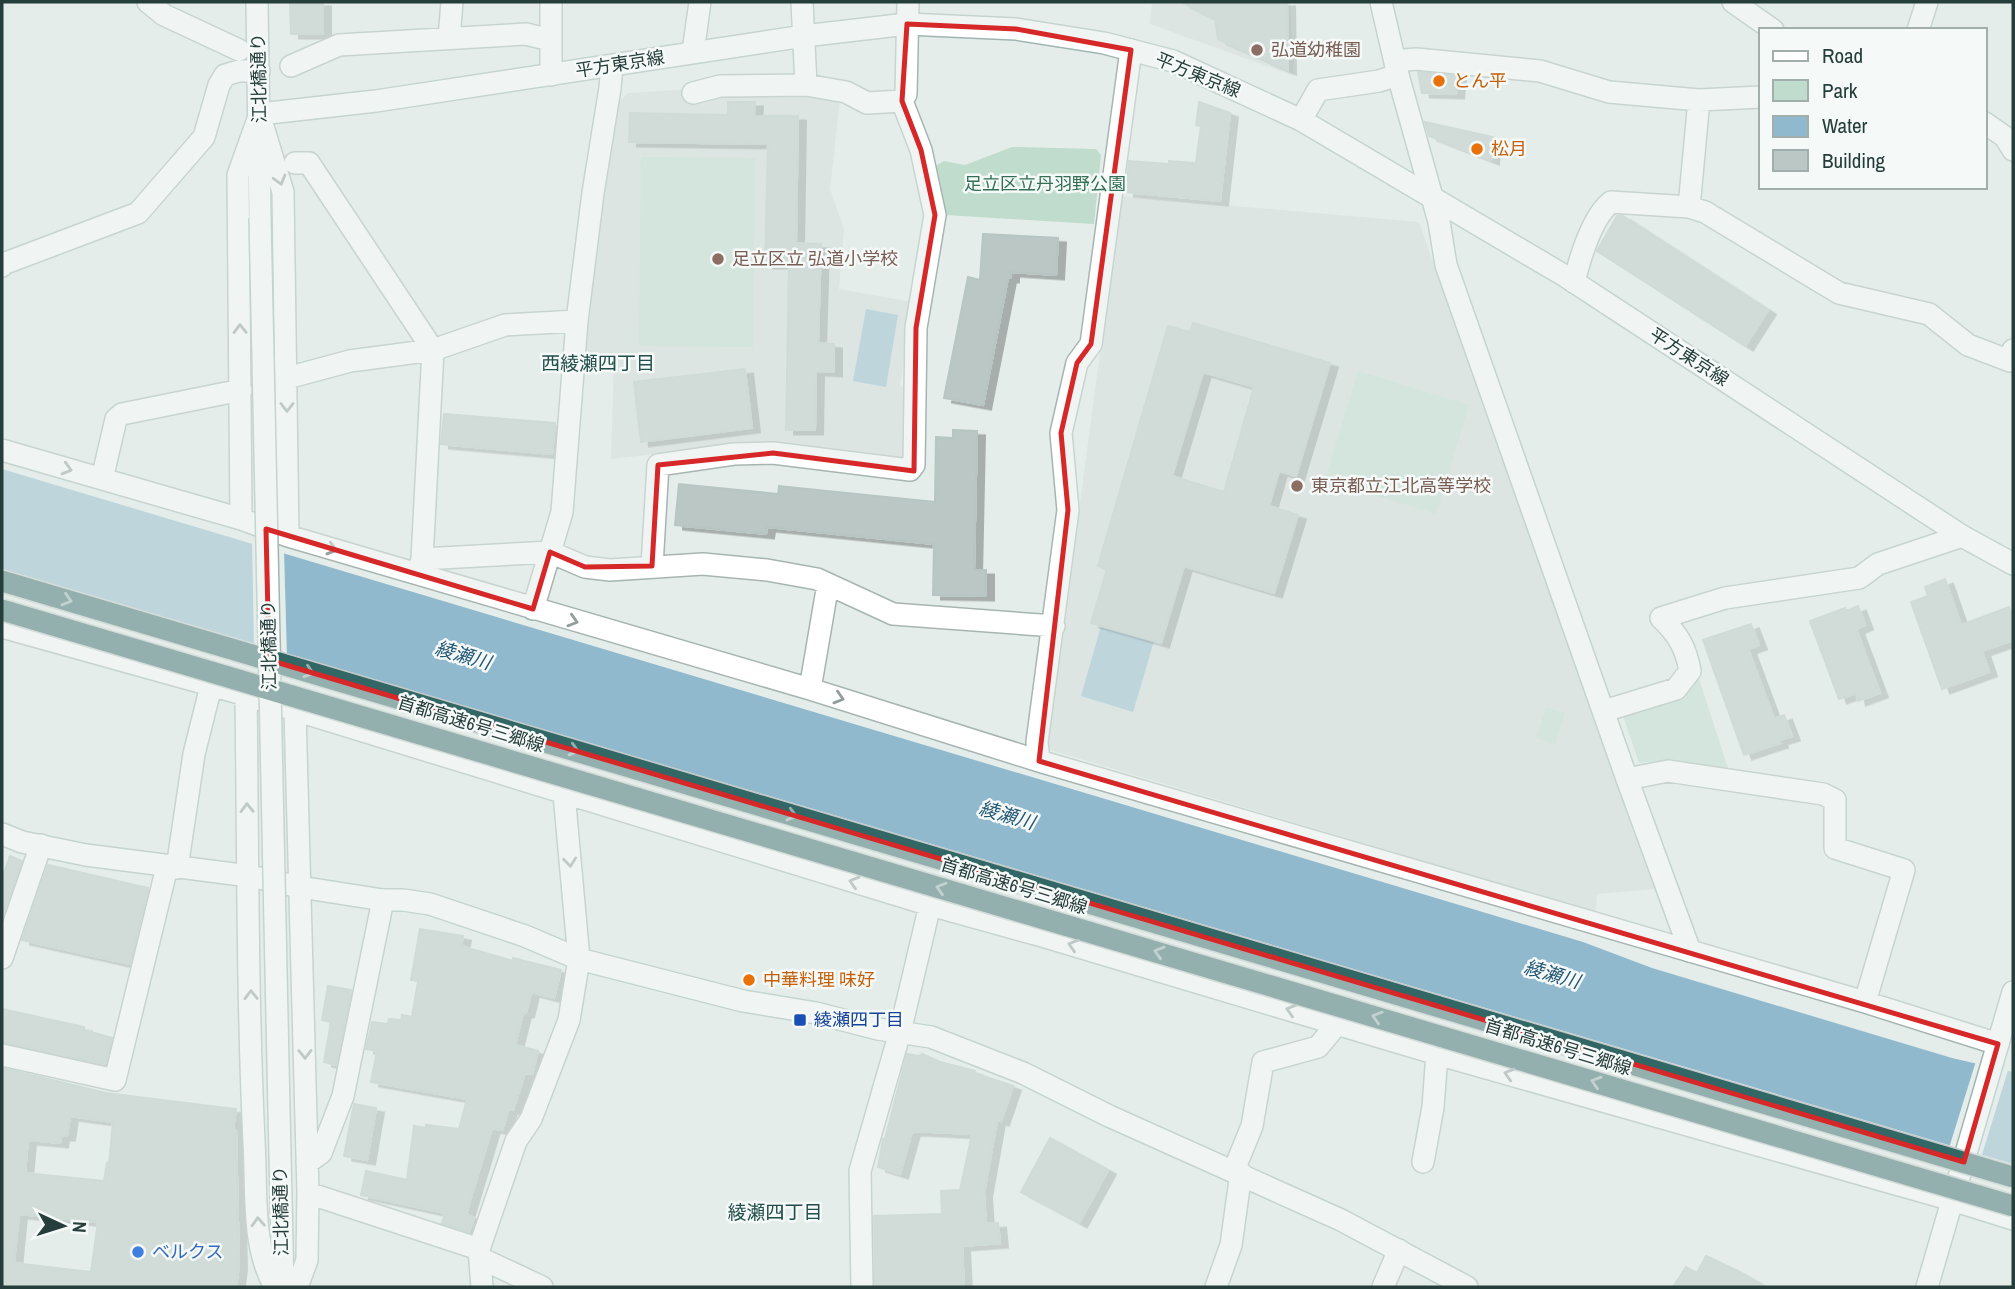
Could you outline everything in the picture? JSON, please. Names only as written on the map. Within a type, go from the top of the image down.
[{"type":"highway","name":"首都高速6号三郷線","points":[[2,581],[2013,1177]]},
{"type":"highway","name":"首都高速6号三郷線","points":[[2,610],[2013,1206]]},
{"type":"street","points":[[148,2],[164,15],[239,50]]},
{"type":"street","name":"江北橋通り","points":[[257,2],[283,1287]]},
{"type":"street","points":[[449,38],[452,2]]},
{"type":"street","points":[[551,2],[551,75]]},
{"type":"street","points":[[693,52],[700,2]]},
{"type":"street","points":[[802,2],[806,85]]},
{"type":"street","points":[[902,101],[906,94],[908,2]]},
{"type":"street","points":[[1381,2],[1432,197],[1446,265],[1690,951]]},
{"type":"street","points":[[1732,2],[1770,28]]},
{"type":"street","points":[[1919,28],[1927,2]]},
{"type":"street","name":"平方東京線","points":[[260,114],[376,101],[693,52],[907,24],[1016,29],[1094,41],[1173,61],[1301,120],[1574,282],[1962,536],[2013,564]]},
{"type":"street","points":[[291,66],[339,45],[526,34],[550,40]]},
{"type":"street","points":[[1039,761],[1037,742],[1068,510],[1061,433],[1077,363],[1091,344],[1130,50]]},
{"type":"street","points":[[1301,120],[1318,90],[1397,68],[1416,59],[1540,71],[1609,92],[1699,100],[1759,97]]},
{"type":"street","points":[[533,609],[562,512],[577,321],[612,66]]},
{"type":"street","points":[[2,266],[138,213],[204,137],[219,85],[225,75],[239,71],[259,71]]},
{"type":"street","points":[[693,93],[720,86],[806,85],[846,92],[867,103],[902,101]]},
{"type":"street","points":[[1689,206],[1699,100]]},
{"type":"street","points":[[652,566],[658,465],[734,454],[773,453],[910,470],[914,465],[916,328],[935,215],[921,149],[902,101]]},
{"type":"street","points":[[260,114],[283,192],[288,536]]},
{"type":"street","points":[[241,519],[238,175],[260,114]]},
{"type":"street","points":[[1987,124],[2005,138],[2013,149]]},
{"type":"street","points":[[295,163],[309,163],[433,350],[420,566]]},
{"type":"street","points":[[1574,282],[1601,210],[1611,202],[1689,206],[1705,212],[1839,293],[1929,314],[1968,345],[2010,364]]},
{"type":"street","points":[[287,377],[350,360],[433,350],[505,325],[577,321]]},
{"type":"street","points":[[102,479],[116,419],[121,414],[241,390]]},
{"type":"street","points":[[2,450],[241,519],[288,536],[420,566],[533,609],[810,689],[1039,761],[1865,1002],[2002,1051]]},
{"type":"street","points":[[242,487],[245,497],[263,505],[275,503],[288,486]]},
{"type":"street","points":[[1604,711],[1676,689],[1690,671],[1687,653],[1677,633],[1661,618],[1725,598],[1859,578],[1878,564],[1962,536]]},
{"type":"street","points":[[420,566],[550,552],[585,567],[633,569],[702,564],[767,570],[817,579],[893,614],[1054,626]]},
{"type":"street","points":[[810,689],[828,584]]},
{"type":"street","points":[[2,627],[246,695],[930,905],[1437,1054],[1954,1195],[2013,1219]]},
{"type":"street","points":[[2,1055],[115,1080],[186,815],[189,780],[211,686]]},
{"type":"street","points":[[246,695],[253,1103],[259,1238],[267,1272],[275,1287]]},
{"type":"street","points":[[295,710],[308,1193],[307,1260],[297,1287]]},
{"type":"street","points":[[1627,779],[1668,771],[1823,794],[1835,800],[1835,848],[1904,870],[1865,1002]]},
{"type":"street","points":[[482,1287],[480,1254],[516,1141],[531,1119],[569,1020],[579,959],[564,794]]},
{"type":"street","points":[[2,834],[22,842],[86,855],[248,876],[383,900],[430,904],[525,936],[579,959],[743,1001],[931,1037],[1023,1073],[1109,1116],[1341,1220],[1467,1287]]},
{"type":"street","points":[[2,958],[41,845]]},
{"type":"street","points":[[307,1163],[321,1153],[343,1096],[383,900]]},
{"type":"street","points":[[862,1287],[860,1171],[900,1032],[930,905]]},
{"type":"street","points":[[1927,1287],[1954,1195],[2002,1051],[2013,992]]},
{"type":"street","points":[[1216,1287],[1231,1245],[1238,1172],[1252,1126],[1263,1062],[1318,1047],[1338,1023]]},
{"type":"street","points":[[1423,1162],[1433,1107],[1437,1054]]},
{"type":"street","points":[[308,1193],[480,1254],[542,1287]]},
{"type":"street","points":[[1383,1287],[1399,1250]]},
{"type":"highlighted area","points":[[907,24],[1016,29],[1131,50],[1091,344],[1077,363],[1061,433],[1068,510],[1039,761],[1998,1044],[1964,1162],[269,660],[266,529],[533,609],[550,552],[585,567],[652,566],[658,465],[773,453],[914,471],[916,328],[935,215],[921,150],[902,101]]},
{"type":"shaded area","name":"弘道幼稚園","points":[[1152,2],[1290,2],[1294,76],[1150,24]]},
{"type":"shaded area","name":"足立区立 弘道小学校","points":[[690,89],[798,91],[840,99],[830,189],[844,229],[839,289],[913,302],[900,386],[908,388],[904,456],[893,462],[771,441],[611,459],[614,361],[585,359],[598,221],[614,107],[628,93]]},
{"type":"shaded area","name":"東京都立江北高等学校","points":[[1121,196],[1419,222],[1655,889],[1597,894],[1596,912],[1047,749]]},
{"type":"green space","name":"足立区立丹羽野公園","points":[[1012,147],[1096,149],[1101,155],[1094,224],[946,215],[935,166],[944,161],[965,165]]},
{"type":"green space","points":[[641,157],[755,158],[753,347],[639,346]]},
{"type":"green space","points":[[1358,371],[1469,405],[1436,514],[1325,480]]},
{"type":"green space","points":[[1698,676],[1728,768],[1666,760],[1639,763],[1623,716]]},
{"type":"green space","points":[[1546,707],[1565,713],[1555,744],[1536,738]]},
{"type":"water","points":[[866,309],[898,315],[886,387],[853,381]]},
{"type":"water","name":"綾瀬川","points":[[2,469],[1583,942],[1652,968],[1952,1058],[2013,1072],[2013,1164],[2,569]]},
{"type":"water","points":[[1101,626],[1154,641],[1133,712],[1081,696]]},
{"type":"pier","points":[[252,541],[284,550],[287,657],[254,647]]},
{"type":"pier","points":[[1976,1061],[2009,1067],[1981,1158],[1949,1148]]},
{"type":"building","points":[[290,2],[323,2],[323,34],[291,34]]},
{"type":"building","points":[[1181,2],[1287,2],[1288,70],[1218,39],[1215,19]]},
{"type":"building","name":"とん平","points":[[1418,72],[1458,76],[1456,94],[1422,93]]},
{"type":"building","points":[[728,102],[755,102],[754,116],[798,116],[796,243],[821,244],[818,343],[834,344],[834,372],[816,371],[815,430],[786,430],[789,264],[765,264],[768,144],[629,142],[630,113],[728,115]]},
{"type":"building","points":[[1199,102],[1230,113],[1220,201],[1126,192],[1129,161],[1196,163],[1201,126],[1196,125]]},
{"type":"building","name":"松月","points":[[1425,122],[1493,137],[1491,160],[1429,136]]},
{"type":"building","points":[[1617,216],[1623,216],[1768,310],[1745,346],[1597,251]]},
{"type":"building","points":[[983,234],[1058,238],[1056,275],[1011,272],[1011,278],[1008,278],[983,405],[944,398],[968,277],[980,280]]},
{"type":"building","points":[[1193,323],[1330,363],[1296,476],[1279,471],[1269,506],[1298,515],[1274,593],[1184,566],[1161,643],[1091,623],[1107,569],[1098,566],[1168,326],[1190,332]],"holes":[[[1203,372],[1254,387],[1224,492],[1172,476]]]},
{"type":"building","points":[[745,369],[752,428],[641,442],[634,382]]},
{"type":"building","points":[[444,414],[555,423],[552,454],[441,444]]},
{"type":"building","points":[[953,430],[977,431],[974,570],[986,570],[986,596],[933,595],[934,544],[767,527],[766,534],[675,525],[679,484],[778,494],[779,486],[935,502],[936,437],[953,438]]},
{"type":"building","points":[[1945,579],[1961,625],[2009,607],[2013,618],[2013,640],[1982,651],[1989,672],[1942,689],[1911,602],[1928,596],[1925,587]]},
{"type":"building","points":[[1858,606],[1865,625],[1856,629],[1880,693],[1858,701],[1856,693],[1839,699],[1810,621]]},
{"type":"building","points":[[1751,624],[1759,645],[1748,649],[1774,719],[1784,715],[1792,736],[1744,755],[1703,640]]},
{"type":"building","points":[[10,856],[22,861],[2,918],[2,879]]},
{"type":"building","points":[[48,865],[148,888],[130,964],[22,940]]},
{"type":"building","points":[[420,929],[463,936],[461,946],[513,961],[513,958],[561,970],[554,998],[531,992],[526,1013],[523,1013],[515,1045],[538,1051],[532,1074],[525,1073],[513,1110],[509,1109],[502,1130],[492,1128],[466,1214],[474,1218],[469,1232],[442,1223],[445,1213],[361,1195],[366,1171],[407,1180],[414,1126],[459,1129],[467,1099],[371,1082],[377,1051],[366,1049],[372,1022],[388,1024],[389,1019],[401,1020],[402,1015],[412,1017],[418,981],[411,980]]},
{"type":"building","points":[[328,986],[351,990],[336,1065],[324,1062],[331,1022],[322,1020]]},
{"type":"building","points":[[2,1009],[84,1027],[84,1030],[112,1038],[105,1064],[2,1042]]},
{"type":"building","points":[[907,1054],[922,1054],[1013,1086],[1001,1121],[997,1120],[984,1193],[986,1224],[998,1223],[1000,1243],[962,1246],[964,1287],[875,1287],[874,1216],[942,1214],[941,1191],[960,1190],[972,1134],[912,1131],[900,1174],[878,1167],[883,1139]]},
{"type":"building","points":[[2,1068],[106,1093],[236,1109],[233,1130],[236,1130],[239,1266],[236,1287],[2,1287]],"holes":[[[70,1116],[113,1122],[109,1164],[107,1163],[104,1181],[25,1173],[28,1140],[60,1143],[61,1136],[67,1136]],[[19,1214],[98,1222],[91,1272],[14,1263]]]},
{"type":"building","points":[[354,1104],[376,1108],[367,1160],[344,1156]]},
{"type":"building","points":[[1050,1138],[1108,1170],[1079,1223],[1021,1192]]},
{"type":"building","points":[[1706,1256],[1766,1287],[1673,1287],[1686,1267],[1697,1273]]},
{"type":"place","name":"弘道幼稚園","points":[[1257,50]]},
{"type":"place","name":"とん平","points":[[1439,81]]},
{"type":"place","name":"松月","points":[[1477,149]]},
{"type":"place","name":"足立区立 弘道小学校","points":[[718,259]]},
{"type":"place","name":"東京都立江北高等学校","points":[[1297,486]]},
{"type":"place","name":"中華料理 味好","points":[[749,980]]},
{"type":"place","name":"綾瀬四丁目","points":[[800,1020]]},
{"type":"place","name":"ベルクス","points":[[138,1252]]},
{"type":"district","name":"西綾瀬四丁目","points":[[598,363]]},
{"type":"district","name":"綾瀬四丁目","points":[[775,1212]]}]
